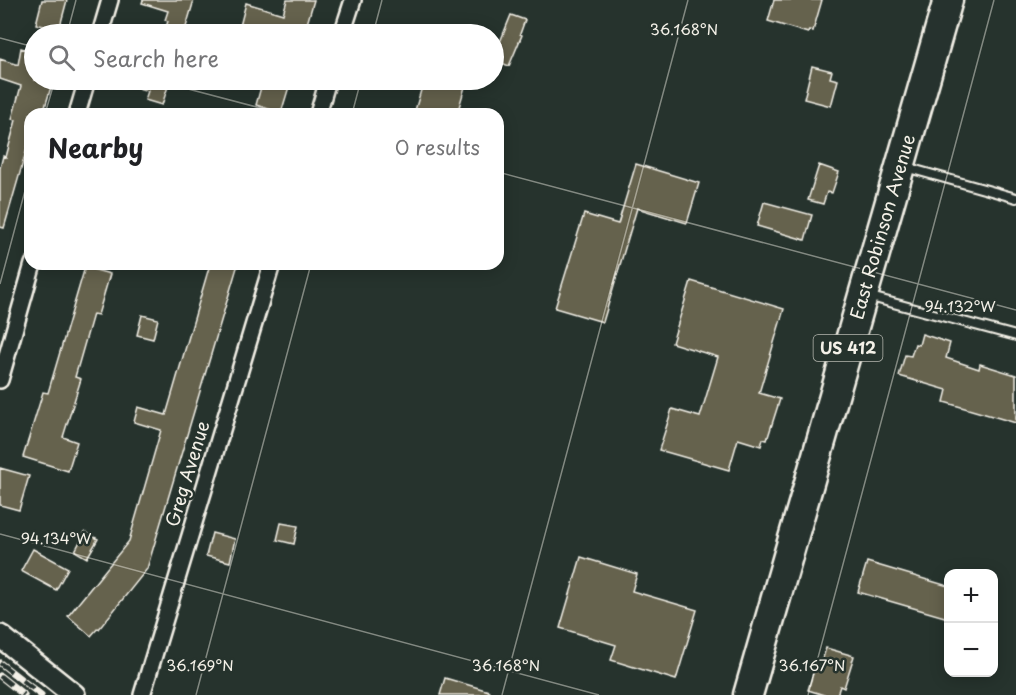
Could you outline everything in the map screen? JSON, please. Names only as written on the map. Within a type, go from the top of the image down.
[{"type":"highway","name":"East Robinson Avenue","points":[[748,695],[948,0]]},
{"type":"street","points":[[103,24],[110,0]]},
{"type":"street","points":[[345,24],[353,0]]},
{"type":"street","points":[[79,108],[84,90]]},
{"type":"street","points":[[320,108],[325,90]]},
{"type":"street","points":[[0,380],[31,270]]},
{"type":"street","name":"Greg Avenue","points":[[142,695],[270,270]]},
{"type":"street","points":[[0,636],[74,695]]},
{"type":"lane","points":[[900,166],[1016,198]]},
{"type":"lane","points":[[863,295],[1016,336]]},
{"type":"building","points":[[42,0],[67,0],[61,24],[36,24]]},
{"type":"building","points":[[143,0],[194,0],[187,24],[167,24],[168,21],[165,20],[168,11],[142,3]]},
{"type":"building","points":[[287,0],[314,0],[307,24],[241,24],[246,3],[283,14]]},
{"type":"building","points":[[774,0],[822,0],[813,31],[809,30],[808,33],[768,21]]},
{"type":"building","points":[[511,15],[525,20],[520,34],[522,35],[509,66],[504,64],[504,32]]},
{"type":"building","points":[[21,48],[24,49],[24,90],[50,90],[45,108],[24,108],[24,159],[4,228],[0,227],[0,168],[3,156],[6,157],[16,120],[12,119],[21,86],[0,79],[0,59],[18,65]]},
{"type":"building","points":[[812,66],[832,71],[830,78],[838,80],[831,106],[804,99]]},
{"type":"building","points":[[145,90],[167,90],[162,105],[145,100],[148,91]]},
{"type":"building","points":[[260,90],[288,90],[283,108],[265,108],[256,105]]},
{"type":"building","points":[[421,90],[464,90],[459,108],[416,108]]},
{"type":"building","points":[[636,164],[699,183],[687,223],[637,208],[603,322],[555,308],[584,214],[618,224]]},
{"type":"building","points":[[819,165],[839,172],[832,193],[827,192],[823,204],[808,200]]},
{"type":"building","points":[[764,202],[812,215],[805,240],[757,226]]},
{"type":"building","points":[[84,270],[110,274],[98,315],[93,314],[75,377],[81,379],[63,437],[77,442],[68,471],[23,457],[43,392],[48,393]]},
{"type":"building","points":[[208,270],[236,270],[147,569],[91,636],[68,616],[129,541],[161,430],[134,422],[138,407],[166,415]]},
{"type":"building","points":[[691,281],[784,309],[759,393],[780,399],[767,440],[763,439],[761,446],[738,439],[729,470],[659,450],[672,409],[700,417],[718,357],[672,343]]},
{"type":"building","points":[[142,315],[158,319],[153,339],[137,335]]},
{"type":"building","points":[[922,334],[950,343],[946,358],[979,369],[980,364],[1016,375],[1016,423],[944,402],[947,390],[899,376],[905,355],[911,356],[915,344],[919,345]]},
{"type":"building","points":[[0,468],[29,476],[19,510],[0,505]]},
{"type":"building","points":[[281,523],[298,526],[294,544],[277,540]]},
{"type":"building","points":[[85,532],[98,539],[87,558],[75,551]]},
{"type":"building","points":[[212,533],[235,539],[230,562],[206,556]]},
{"type":"building","points":[[33,549],[68,568],[56,590],[21,571]]},
{"type":"building","points":[[581,557],[637,574],[632,591],[697,610],[676,680],[611,660],[616,645],[560,628]]},
{"type":"building","points":[[867,562],[944,585],[944,617],[858,592]]},
{"type":"building","points":[[826,648],[854,656],[844,688],[840,686],[837,695],[824,695],[808,690],[815,667],[820,668]]},
{"type":"building","points":[[445,678],[489,691],[488,695],[440,695]]},
{"type":"railway","points":[[0,663],[41,695]]},
{"type":"railway","points":[[0,676],[24,695]]}]
